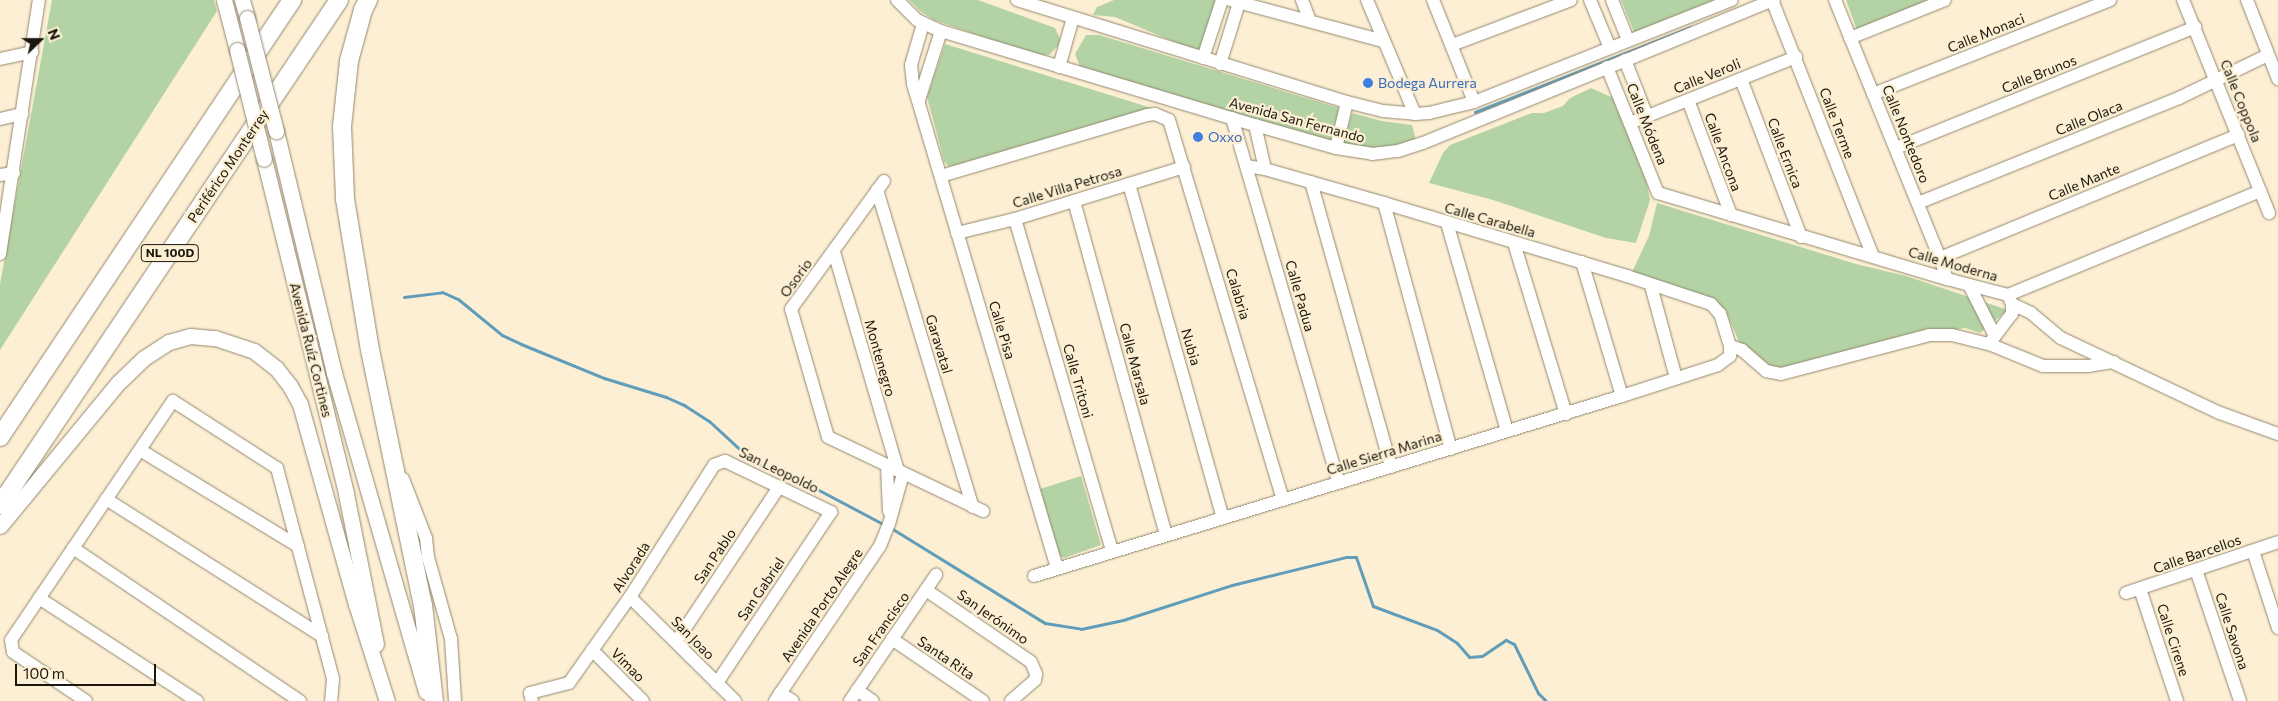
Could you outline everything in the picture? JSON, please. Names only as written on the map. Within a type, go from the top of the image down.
[{"type":"highway","name":"NL 100D","points":[[0,437],[292,0]]},
{"type":"highway","name":"Periférico Monterrey","points":[[0,505],[339,0]]},
{"type":"highway","points":[[368,0],[363,10],[350,61],[342,126],[345,199],[370,350],[423,605],[434,701]]},
{"type":"main road","name":"Avenida Ruíz Cortines","points":[[224,0],[346,494],[389,701]]},
{"type":"main road","name":"Avenida Ruíz Cortines","points":[[242,0],[276,131],[334,374],[424,680],[428,701]]},
{"type":"main road","points":[[0,526],[118,383],[144,358],[169,342],[190,336],[215,338],[254,352],[276,368],[290,386],[300,404],[356,604],[389,701]]},
{"type":"street","points":[[0,254],[40,0]]},
{"type":"street","points":[[370,350],[344,154],[350,76],[370,7],[378,0]]},
{"type":"street","name":"Avenida San Fernando","points":[[897,0],[909,14],[924,24],[941,31],[1255,125],[1336,148],[1372,154],[1398,151],[1773,0]]},
{"type":"street","points":[[1017,0],[1347,102],[1383,111],[1415,114],[1474,102],[1732,0]]},
{"type":"street","points":[[1202,58],[1222,0]]},
{"type":"street","points":[[1302,0],[1310,21]]},
{"type":"street","points":[[1368,0],[1415,114]]},
{"type":"street","points":[[1433,0],[1474,102]]},
{"type":"street","points":[[1452,46],[1571,0]]},
{"type":"street","points":[[1590,0],[1610,48]]},
{"type":"street","points":[[1612,0],[1628,40]]},
{"type":"street","name":"Calle Terme","points":[[1773,0],[1873,256]]},
{"type":"street","name":"Calle Nontedoro","points":[[1835,0],[1947,279]]},
{"type":"street","points":[[1850,38],[1945,0]]},
{"type":"street","name":"Calle Monaci","points":[[1873,94],[2110,0]]},
{"type":"street","name":"Calle Coppola","points":[[2183,0],[2269,213]]},
{"type":"street","points":[[2247,0],[2278,79]]},
{"type":"street","points":[[1220,64],[1236,1],[1384,41]]},
{"type":"street","points":[[1059,67],[1072,18]]},
{"type":"street","name":"Calle Pisa","points":[[924,24],[911,65],[913,84],[1057,568]]},
{"type":"street","name":"Calle Brunos","points":[[1896,148],[2195,27]]},
{"type":"street","points":[[919,100],[941,31]]},
{"type":"street","points":[[0,58],[32,52]]},
{"type":"street","name":"Calle Olaca","points":[[1918,203],[2172,101],[2216,78],[2268,55]]},
{"type":"street","name":"Calle Veroli","points":[[1630,123],[1796,57]]},
{"type":"street","name":"Calle Módena","points":[[1625,60],[1647,116]]},
{"type":"street","name":"Calle Módena","points":[[1607,67],[1658,193]]},
{"type":"street","name":"Calle Ernica","points":[[1741,79],[1801,237]]},
{"type":"street","name":"Calle Ancona","points":[[1688,100],[1731,215]]},
{"type":"street","points":[[1336,148],[1347,102]]},
{"type":"street","points":[[0,119],[22,114]]},
{"type":"street","name":"Calabria","points":[[941,176],[1147,115],[1155,114],[1169,120],[1283,500]]},
{"type":"street","name":"Calle Padua","points":[[1232,118],[1339,483]]},
{"type":"street","points":[[1255,125],[1265,169]]},
{"type":"street","name":"Calle Mante","points":[[1940,258],[2239,135]]},
{"type":"street","name":"Calle Carabella","points":[[1247,166],[1311,182],[1582,262],[1711,304],[1720,314],[1730,346]]},
{"type":"street","name":"Calle Villa Petrosa","points":[[957,233],[1015,219],[1184,167]]},
{"type":"street","points":[[0,175],[14,173]]},
{"type":"street","points":[[1311,182],[1391,467]]},
{"type":"street","name":"Nubia","points":[[1129,184],[1223,518]]},
{"type":"street","name":"Osorio","points":[[881,185],[791,309],[828,438],[896,471]]},
{"type":"street","name":"Garavatal","points":[[881,185],[978,509],[896,471]]},
{"type":"street","name":"Calle Moderna","points":[[1658,193],[1801,237],[1873,256],[2010,299],[2260,191]]},
{"type":"street","name":"Calle Marsala","points":[[1074,201],[1166,535]]},
{"type":"street","points":[[1384,204],[1450,449]]},
{"type":"street","name":"Calle Tritoni","points":[[1015,219],[1112,551]]},
{"type":"street","points":[[1447,223],[1507,431]]},
{"type":"street","points":[[1514,243],[1566,414]]},
{"type":"street","name":"Montenegro","points":[[834,252],[896,471],[890,524]]},
{"type":"street","points":[[1582,262],[1622,396]]},
{"type":"street","points":[[1969,285],[1992,340]]},
{"type":"street","points":[[1651,286],[1676,378]]},
{"type":"street","points":[[1992,340],[2012,314],[2010,299]]},
{"type":"street","points":[[2010,299],[2031,313],[2061,338],[2220,413],[2278,434]]},
{"type":"street","points":[[1730,346],[1742,350],[1766,371],[1781,374],[1930,335],[1952,335],[1992,340],[2043,366],[2088,366],[2114,362]]},
{"type":"street","name":"Calle Sierra Marina","points":[[1034,576],[1566,414],[1724,363],[1730,356],[1730,346]]},
{"type":"street","points":[[86,701],[13,652],[11,640],[173,401],[277,468],[333,679],[331,701]]},
{"type":"street","points":[[392,449],[426,538],[428,557],[452,639],[455,701]]},
{"type":"street","points":[[140,450],[298,546]]},
{"type":"street","name":"San Leopoldo","points":[[714,465],[725,461],[831,512]]},
{"type":"street","name":"Alvorada","points":[[531,697],[569,683],[630,597],[714,465]]},
{"type":"street","name":"Avenida Porto Alegre","points":[[777,697],[880,546],[890,524],[896,471]]},
{"type":"street","name":"San Pablo","points":[[676,642],[779,487]]},
{"type":"street","points":[[106,499],[322,636]]},
{"type":"street","name":"San Gabriel","points":[[717,683],[831,512]]},
{"type":"street","name":"Calle Barcellos","points":[[2126,593],[2278,542]]},
{"type":"street","points":[[73,548],[300,701]]},
{"type":"street","points":[[2253,551],[2278,628]]},
{"type":"street","name":"Calle Savona","points":[[2196,570],[2240,701]]},
{"type":"street","name":"San Francisco","points":[[850,701],[936,575]]},
{"type":"street","name":"Calle Cirene","points":[[2140,589],[2177,701]]},
{"type":"street","name":"San Jerónimo","points":[[926,590],[1031,662],[1036,674],[1035,680],[1011,701]]},
{"type":"street","name":"San Joao","points":[[630,597],[735,701]]},
{"type":"street","points":[[39,598],[198,701]]},
{"type":"street","name":"Santa Rita","points":[[892,639],[983,701]]},
{"type":"street","name":"Vimao","points":[[592,650],[643,701]]},
{"type":"street","points":[[857,690],[874,701]]},
{"type":"street","points":[[777,697],[793,701]]},
{"type":"green space","points":[[52,0],[214,0],[217,11],[0,350],[0,284]]},
{"type":"green space","points":[[909,0],[978,0],[1055,28],[1060,39],[1058,46],[1049,55],[1039,56],[934,20],[920,11]]},
{"type":"green space","points":[[1114,0],[1216,0],[1201,53],[1115,17],[1093,15],[1097,7]]},
{"type":"green space","points":[[1621,0],[1725,0],[1636,37]]},
{"type":"green space","points":[[1846,0],[1932,0],[1858,33]]},
{"type":"green space","points":[[1086,35],[1099,35],[1339,108],[1330,142],[1081,69],[1075,54]]},
{"type":"green space","points":[[945,44],[1151,108],[949,167],[944,161],[927,97]]},
{"type":"green space","points":[[1591,88],[1611,97],[1619,95],[1615,106],[1641,152],[1650,200],[1636,243],[1606,238],[1493,200],[1429,183],[1443,153],[1450,145],[1532,113],[1544,113],[1563,106],[1570,98]]},
{"type":"green space","points":[[1352,113],[1382,121],[1412,125],[1417,144],[1402,149],[1342,147]]},
{"type":"green space","points":[[1657,203],[1856,264],[1906,276],[2008,310],[1980,333],[1965,328],[1892,340],[1784,375],[1740,344],[1725,309],[1716,303],[1632,272],[1649,236]]},
{"type":"green space","points":[[1081,476],[1101,545],[1064,558],[1059,556],[1040,489]]},
{"type":"waterway","points":[[1475,112],[1691,27]]},
{"type":"waterway","points":[[404,297],[442,292],[458,299],[502,335],[521,344],[604,378],[666,397],[684,405],[709,421],[746,455],[762,466],[815,488],[885,525]]},
{"type":"waterway","points":[[891,528],[1045,623],[1081,629],[1123,620],[1232,585],[1346,557],[1356,557],[1373,606],[1437,630],[1457,643],[1469,657],[1482,656],[1506,640],[1514,644],[1538,693],[1546,701]]},
{"type":"place","name":"Bodega Aurrera","points":[[1368,83]]},
{"type":"place","name":"Oxxo","points":[[1198,137]]}]
